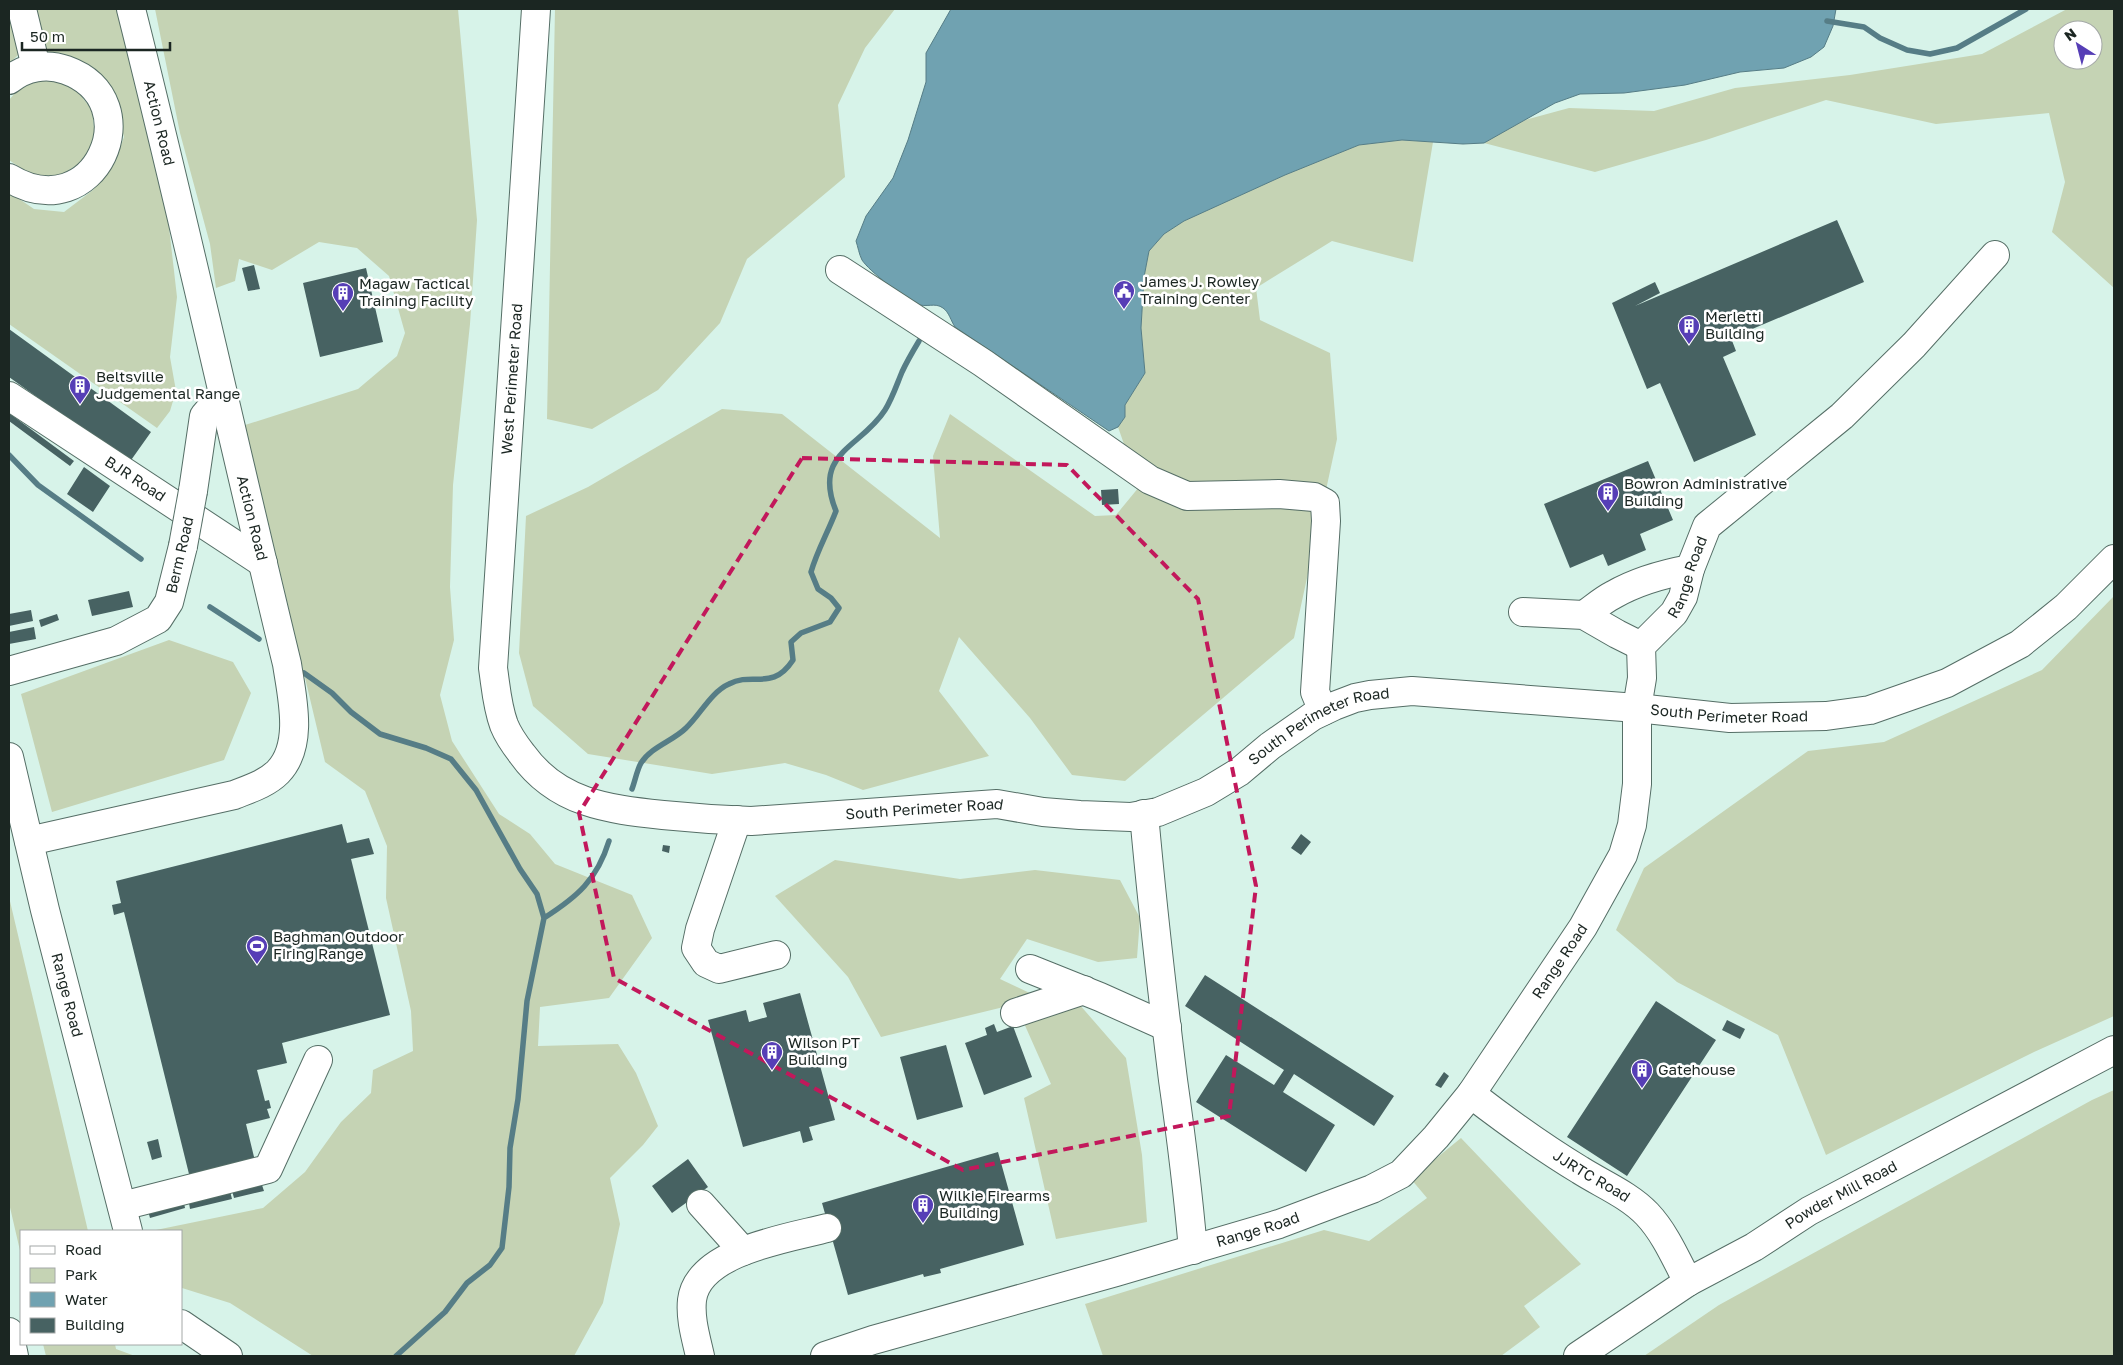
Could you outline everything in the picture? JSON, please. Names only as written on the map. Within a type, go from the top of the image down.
[{"type":"main road","points":[[22,9],[36,67]]},
{"type":"main road","name":"Action Road","points":[[29,840],[234,795],[260,785],[278,772],[288,758],[294,738],[292,694],[288,664],[222,395],[196,275],[130,9]]},
{"type":"main road","name":"West Perimeter Road","points":[[515,745],[504,726],[498,705],[493,668],[536,9]]},
{"type":"main road","points":[[9,80],[18,73],[36,67],[57,66],[77,74],[93,87],[104,104],[109,124],[107,145],[98,164],[84,179],[65,188],[44,191],[24,187],[9,178]]},
{"type":"main road","name":"Range Road","points":[[825,1356],[873,1340],[1279,1224],[1372,1189],[1401,1174],[1436,1137],[1471,1094],[1583,927],[1623,855],[1632,825],[1637,784],[1637,708],[1642,678],[1641,646],[1674,613],[1683,597],[1690,569],[1707,526],[1842,416],[1914,345],[1994,255]]},
{"type":"main road","points":[[840,270],[983,363],[1150,480],[1187,496],[1279,494],[1314,497],[1325,503],[1326,521],[1315,692],[1323,711]]},
{"type":"main road","name":"Berm Road","points":[[9,671],[116,641],[158,619],[169,602],[184,546],[204,416],[222,395]]},
{"type":"main road","name":"BJR Road","points":[[9,396],[263,563]]},
{"type":"main road","name":"South Perimeter Road","points":[[515,745],[533,770],[553,786],[577,799],[629,812],[710,820],[737,820],[997,804],[1043,812],[1131,816],[1158,812],[1206,792],[1239,772],[1270,746],[1323,711],[1355,698],[1412,690],[1637,708],[1730,718],[1826,716],[1870,710],[1947,683],[2020,644],[2066,607],[2114,559]]},
{"type":"main road","points":[[1584,615],[1612,595],[1630,586],[1663,574],[1690,569]]},
{"type":"main road","points":[[1523,612],[1584,615],[1641,646]]},
{"type":"main road","name":"Range Road","points":[[9,757],[125,1219]]},
{"type":"main road","points":[[1144,814],[1167,1027],[1188,1184],[1192,1250]]},
{"type":"main road","points":[[737,820],[700,929],[696,948],[706,963],[719,969],[776,955]]},
{"type":"main road","points":[[1030,969],[1084,990],[1167,1027]]},
{"type":"main road","points":[[1015,1013],[1084,990]]},
{"type":"main road","name":"Powder Mill Road","points":[[1578,1356],[1688,1282],[1754,1248],[1809,1211],[2114,1050]]},
{"type":"main road","points":[[125,1219],[268,1169],[318,1060]]},
{"type":"main road","name":"JJRTC Road","points":[[1471,1094],[1518,1130],[1622,1195],[1645,1212],[1655,1223],[1670,1247],[1688,1282]]},
{"type":"main road","points":[[701,1204],[743,1251]]},
{"type":"main road","points":[[700,1356],[691,1316],[692,1297],[708,1271],[720,1262],[743,1251],[827,1228]]},
{"type":"main road","points":[[182,1325],[228,1356]]},
{"type":"main road","points":[[9,1332],[14,1356]]},
{"type":"highlighted area","points":[[802,458],[1067,465],[1198,599],[1256,886],[1229,1116],[963,1170],[614,978],[579,813]]},
{"type":"green space","points":[[9,9],[21,52],[9,64]]},
{"type":"green space","points":[[34,9],[118,9],[166,201],[177,297],[170,357],[176,391],[170,411],[157,428],[9,324],[9,192],[34,209],[64,212],[93,190],[115,162],[124,137],[114,99],[92,69],[67,55],[44,52]]},
{"type":"green space","points":[[155,9],[458,9],[477,220],[470,324],[453,485],[450,587],[454,640],[440,695],[452,741],[499,814],[530,834],[555,864],[632,895],[652,938],[609,998],[540,1007],[538,1046],[618,1044],[636,1073],[658,1126],[643,1145],[610,1178],[620,1224],[603,1303],[574,1356],[313,1356],[230,1303],[182,1288],[182,1230],[156,1230],[263,1208],[305,1172],[341,1122],[371,1093],[373,1070],[413,1051],[411,1011],[386,898],[387,846],[365,791],[325,762],[245,425],[358,389],[397,356],[405,333],[389,276],[357,248],[319,242],[272,270],[239,259],[235,281],[216,288],[210,244],[180,133]]},
{"type":"green space","points":[[555,9],[895,9],[865,48],[838,105],[845,177],[747,259],[720,323],[658,390],[592,429],[547,419]]},
{"type":"green space","points":[[2067,9],[2114,9],[2114,288],[2052,232],[2065,182],[2049,113],[1936,124],[1826,100],[1706,140],[1595,172],[1484,143],[1518,122],[1569,108],[1654,111],[1735,88],[1850,75],[1982,54]]},
{"type":"green space","points":[[48,79],[75,88],[92,110],[95,137],[82,162],[59,176],[31,175],[9,160],[9,100],[21,86]]},
{"type":"green space","points":[[1402,140],[1433,142],[1413,262],[1332,241],[1256,288],[1260,320],[1330,353],[1337,439],[1294,638],[1125,781],[1072,775],[1030,718],[959,637],[939,691],[989,756],[863,790],[826,775],[785,763],[712,774],[588,754],[533,706],[519,653],[526,516],[588,487],[722,409],[782,414],[940,538],[933,456],[950,414],[1095,516],[1116,515],[1139,487],[1118,427],[1125,417],[1125,405],[1145,373],[1141,328],[1144,277],[1149,251],[1164,234],[1184,221],[1285,175],[1359,145]]},
{"type":"green space","points":[[2114,596],[2114,1016],[2034,1052],[1826,1155],[1778,1035],[1677,982],[1616,930],[1644,868],[1808,751],[1884,742],[2042,670]]},
{"type":"green space","points":[[169,640],[233,662],[251,693],[224,760],[52,812],[21,694]]},
{"type":"green space","points":[[835,860],[960,879],[1035,870],[1120,880],[1140,918],[1137,958],[1098,962],[1027,939],[1000,979],[1036,996],[1024,1002],[881,1037],[848,977],[775,896]]},
{"type":"green space","points":[[9,897],[88,1230],[20,1230],[20,1251],[9,1203]]},
{"type":"green space","points":[[1079,1004],[1126,1058],[1142,1155],[1147,1222],[1056,1239],[1024,1098],[1051,1084],[1023,1021]]},
{"type":"green space","points":[[2114,1090],[2114,1356],[1644,1356],[1719,1305],[2092,1100]]},
{"type":"green space","points":[[1461,1138],[1581,1264],[1524,1306],[1540,1327],[1501,1356],[1103,1356],[1085,1304],[1324,1230],[1369,1241],[1427,1198],[1411,1179]]},
{"type":"green space","points":[[43,1345],[115,1345],[116,1349],[135,1356],[46,1356]]},
{"type":"water","points":[[951,9],[1836,9],[1833,26],[1824,47],[1811,57],[1784,68],[1740,72],[1685,85],[1624,93],[1580,94],[1555,103],[1484,143],[1463,144],[1402,140],[1359,145],[1285,175],[1184,221],[1164,234],[1149,251],[1144,277],[1141,328],[1145,373],[1125,405],[1125,417],[1118,427],[1109,431],[955,327],[948,314],[940,306],[920,305],[904,297],[872,271],[861,258],[856,241],[866,216],[893,178],[908,140],[926,82],[926,53]]},
{"type":"building","name":"Merletti Building","points":[[1837,220],[1864,282],[1731,338],[1736,351],[1723,357],[1756,435],[1694,462],[1660,383],[1647,389],[1612,303],[1655,282],[1660,293],[1635,306]]},
{"type":"building","points":[[254,265],[260,289],[248,291],[242,268]]},
{"type":"building","name":"Magaw Tactical Training Facility","points":[[366,268],[383,342],[320,357],[303,283]]},
{"type":"building","name":"Beltsville Judgemental Range","points":[[9,329],[151,432],[129,463],[9,377]]},
{"type":"building","points":[[9,413],[74,461],[70,466],[9,421]]},
{"type":"building","name":"Bowron Administrative Building","points":[[1648,461],[1673,520],[1640,534],[1646,550],[1608,566],[1603,554],[1570,568],[1544,504]]},
{"type":"building","points":[[84,467],[110,486],[93,512],[67,494]]},
{"type":"building","points":[[1118,489],[1119,504],[1102,505],[1101,490]]},
{"type":"building","points":[[129,591],[133,607],[92,616],[88,600]]},
{"type":"building","points":[[31,610],[33,621],[9,626],[9,614]]},
{"type":"building","points":[[57,614],[59,620],[41,627],[39,620]]},
{"type":"building","points":[[34,627],[36,639],[9,644],[9,632]]},
{"type":"building","name":"Baghman Outdoor Firing Range","points":[[342,824],[347,843],[369,838],[374,854],[351,859],[390,1015],[282,1043],[287,1063],[257,1070],[265,1101],[269,1100],[271,1108],[267,1109],[270,1118],[246,1124],[255,1161],[190,1178],[124,912],[114,915],[112,905],[121,903],[116,881]]},
{"type":"building","points":[[1301,834],[1311,842],[1301,855],[1291,848]]},
{"type":"building","points":[[663,845],[670,846],[669,853],[662,851]]},
{"type":"building","points":[[1205,975],[1394,1096],[1374,1126],[1294,1074],[1283,1092],[1335,1125],[1306,1172],[1196,1102],[1226,1055],[1274,1085],[1284,1070],[1185,1006]]},
{"type":"building","name":"Wilson PT Building","points":[[800,993],[835,1120],[809,1127],[813,1140],[803,1143],[800,1131],[743,1147],[708,1020],[746,1010],[749,1022],[767,1017],[763,1003]]},
{"type":"building","name":"Gatehouse","points":[[1656,1001],[1716,1040],[1627,1176],[1567,1137]]},
{"type":"building","points":[[1727,1020],[1745,1029],[1740,1039],[1722,1030]]},
{"type":"building","points":[[994,1024],[997,1032],[1013,1026],[1032,1077],[984,1095],[965,1043],[987,1035],[985,1028]]},
{"type":"building","points":[[946,1045],[963,1107],[917,1120],[900,1057]]},
{"type":"building","points":[[1444,1072],[1449,1076],[1441,1088],[1435,1085]]},
{"type":"building","points":[[158,1139],[162,1157],[152,1160],[147,1142]]},
{"type":"building","name":"Wilkie Firearms Building","points":[[998,1152],[1024,1245],[940,1269],[941,1273],[924,1277],[923,1274],[848,1295],[822,1203]]},
{"type":"building","points":[[688,1159],[708,1187],[672,1213],[652,1186]]},
{"type":"building","points":[[260,1179],[264,1191],[234,1198],[231,1187]]},
{"type":"building","points":[[229,1187],[232,1199],[190,1209],[188,1197]]},
{"type":"building","points":[[183,1198],[185,1208],[150,1218],[147,1207]]},
{"type":"waterway","points":[[1827,21],[1864,27],[1880,38],[1907,50],[1930,54],[1957,48],[2026,9]]},
{"type":"waterway","points":[[632,789],[645,757],[686,728],[717,692],[729,684],[738,681],[770,678],[778,675],[793,660],[791,642],[801,633],[830,622],[839,608],[831,598],[818,589],[811,572],[836,511],[830,491],[830,476],[835,463],[842,453],[875,423],[885,410],[904,368],[919,341]]},
{"type":"waterway","points":[[9,455],[38,485],[141,559]]},
{"type":"waterway","points":[[210,607],[259,639]]},
{"type":"waterway","points":[[304,673],[332,693],[351,712],[380,734],[426,748],[451,759],[476,790],[520,869],[537,894],[544,918],[527,1001],[518,1099],[510,1148],[509,1187],[502,1248],[490,1265],[467,1283],[445,1312],[396,1356]]},
{"type":"waterway","points":[[544,918],[576,895],[592,877],[609,841]]},
{"type":"place","name":"James J. Rowley Training Center","points":[[1124,310]]},
{"type":"place","name":"Magaw Tactical Training Facility","points":[[343,312]]},
{"type":"place","name":"Merletti Building","points":[[1689,345]]},
{"type":"place","name":"Beltsville Judgemental Range","points":[[80,405]]},
{"type":"place","name":"Bowron Administrative Building","points":[[1608,512]]},
{"type":"place","name":"Baghman Outdoor Firing Range","points":[[257,965]]},
{"type":"place","name":"Wilson PT Building","points":[[772,1071]]},
{"type":"place","name":"Gatehouse","points":[[1642,1089]]},
{"type":"place","name":"Wilkie Firearms Building","points":[[923,1224]]}]
